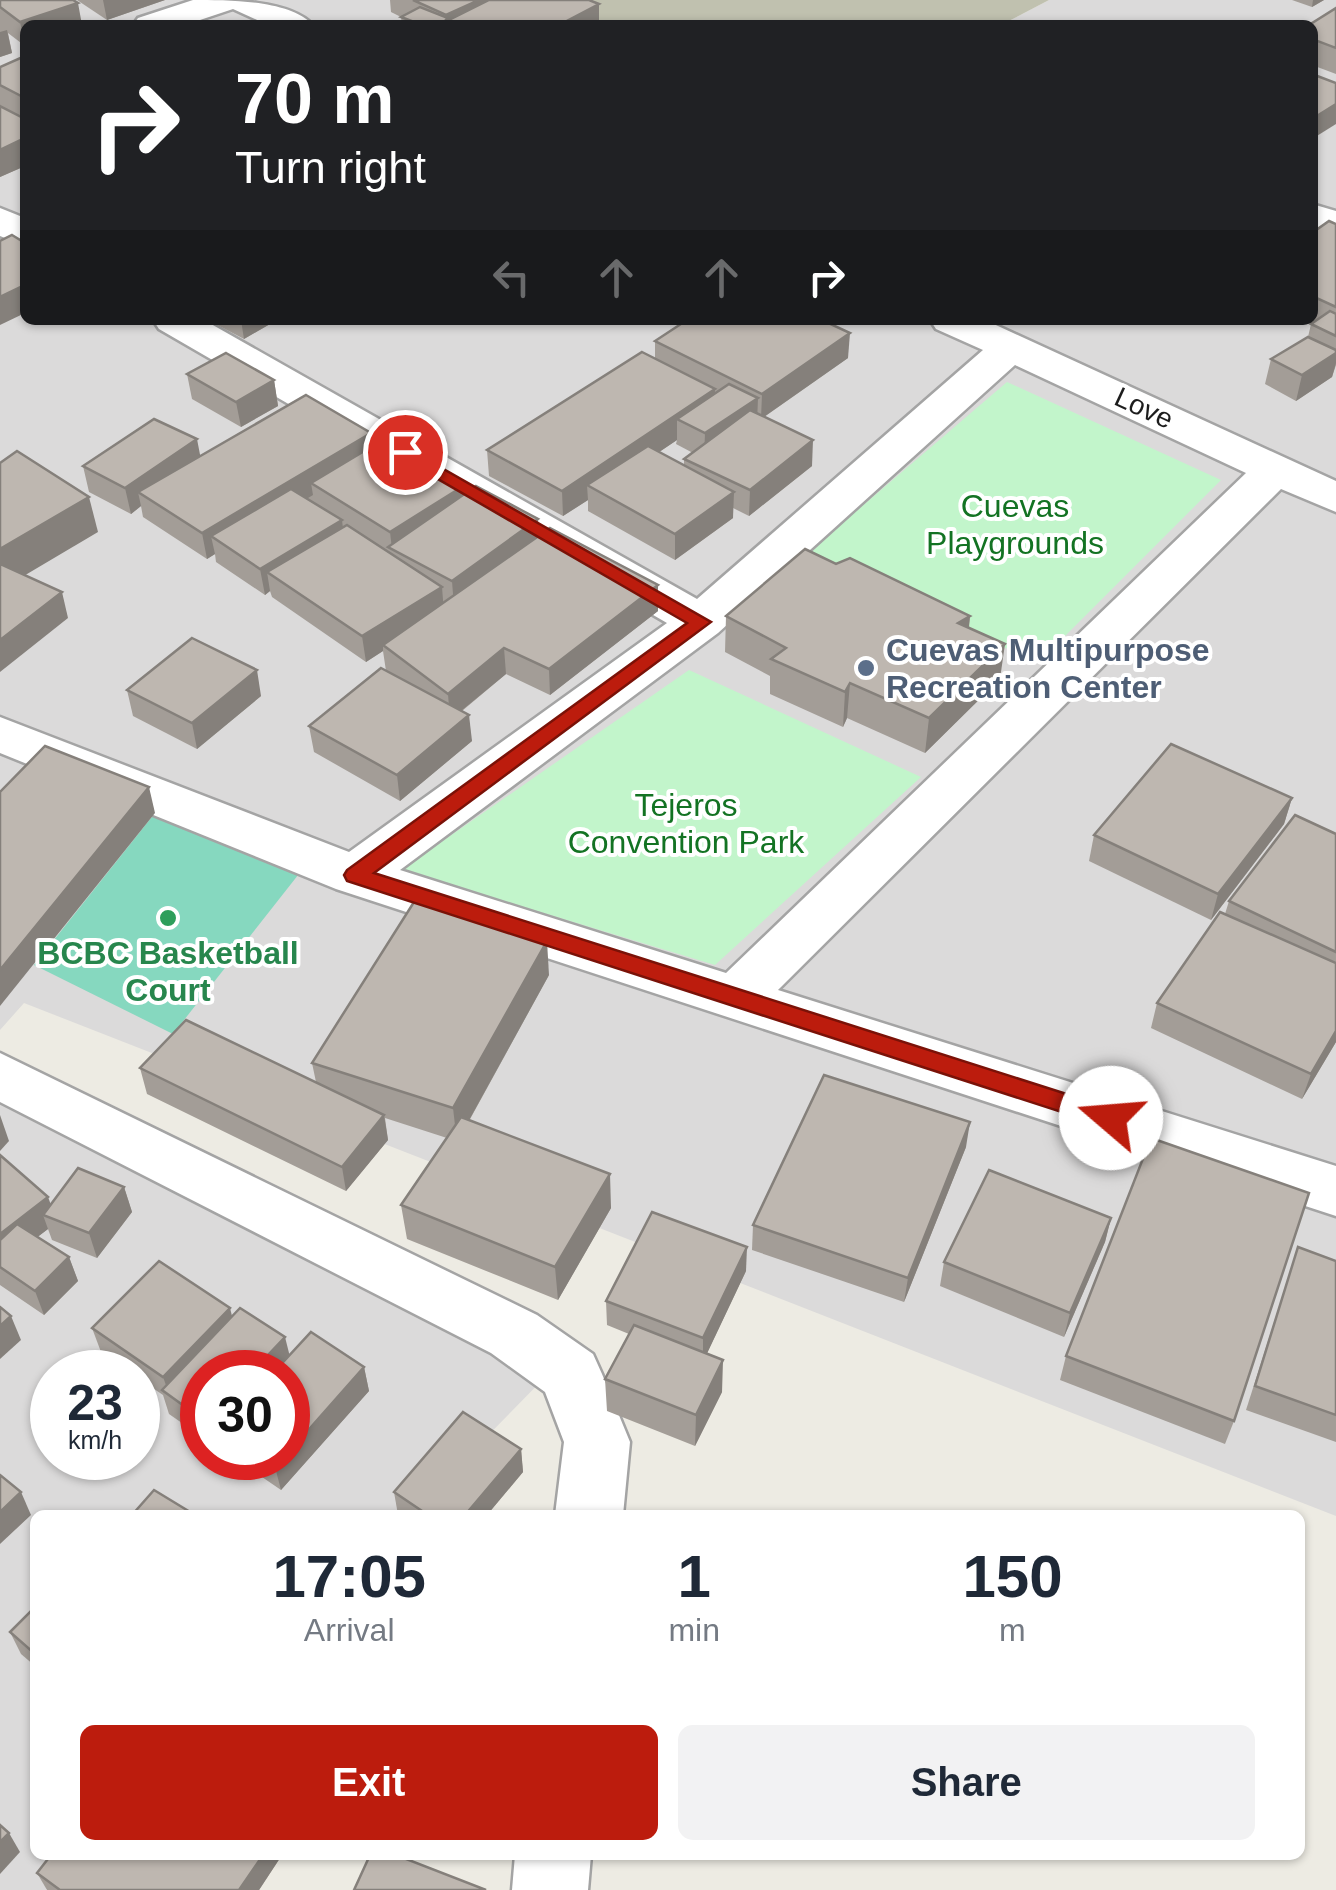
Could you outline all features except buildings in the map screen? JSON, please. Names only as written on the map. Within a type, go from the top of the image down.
[{"type":"street","points":[[165,20],[227,0]]},
{"type":"street","points":[[240,0],[285,20]]},
{"type":"street","points":[[183,325],[701,622]]},
{"type":"street","name":"Love","points":[[961,325],[1336,498]]},
{"type":"street","points":[[355,875],[701,622],[1011,347]]},
{"type":"street","points":[[736,997],[1276,469]]},
{"type":"street","points":[[0,734],[355,875],[1336,1191]]},
{"type":"street","points":[[0,1076],[514,1334],[570,1374],[596,1442],[589,1510]]},
{"type":"street","points":[[550,1890],[553,1860]]},
{"type":"shaded area","points":[[0,0],[521,0],[571,20],[20,20],[20,325],[1318,325],[1318,20],[1011,20],[1049,0],[1336,0],[1336,1516],[24,1003],[0,1030]]},
{"type":"shaded area","points":[[521,0],[1049,0],[1011,20],[571,20]]},
{"type":"shaded area","points":[[0,1062],[553,1369],[415,1510],[30,1510],[30,1860],[75,1860],[46,1890],[0,1890]]},
{"type":"green space","name":"Cuevas Playgrounds","points":[[1007,382],[1221,480],[1038,663],[805,555]]},
{"type":"green space","name":"Tejeros Convention Park","points":[[689,670],[921,777],[715,965],[401,870]]},
{"type":"green space","name":"BCBC Basketball Court","points":[[155,813],[302,870],[173,1034],[34,965]]},
{"type":"place","name":"Cuevas Multipurpose Recreation Center","points":[[866,668]]},
{"type":"place","name":"BCBC Basketball Court","points":[[168,918]]},
{"type":"route","points":[[405,452],[701,622],[355,875],[1111,1118]]}]
